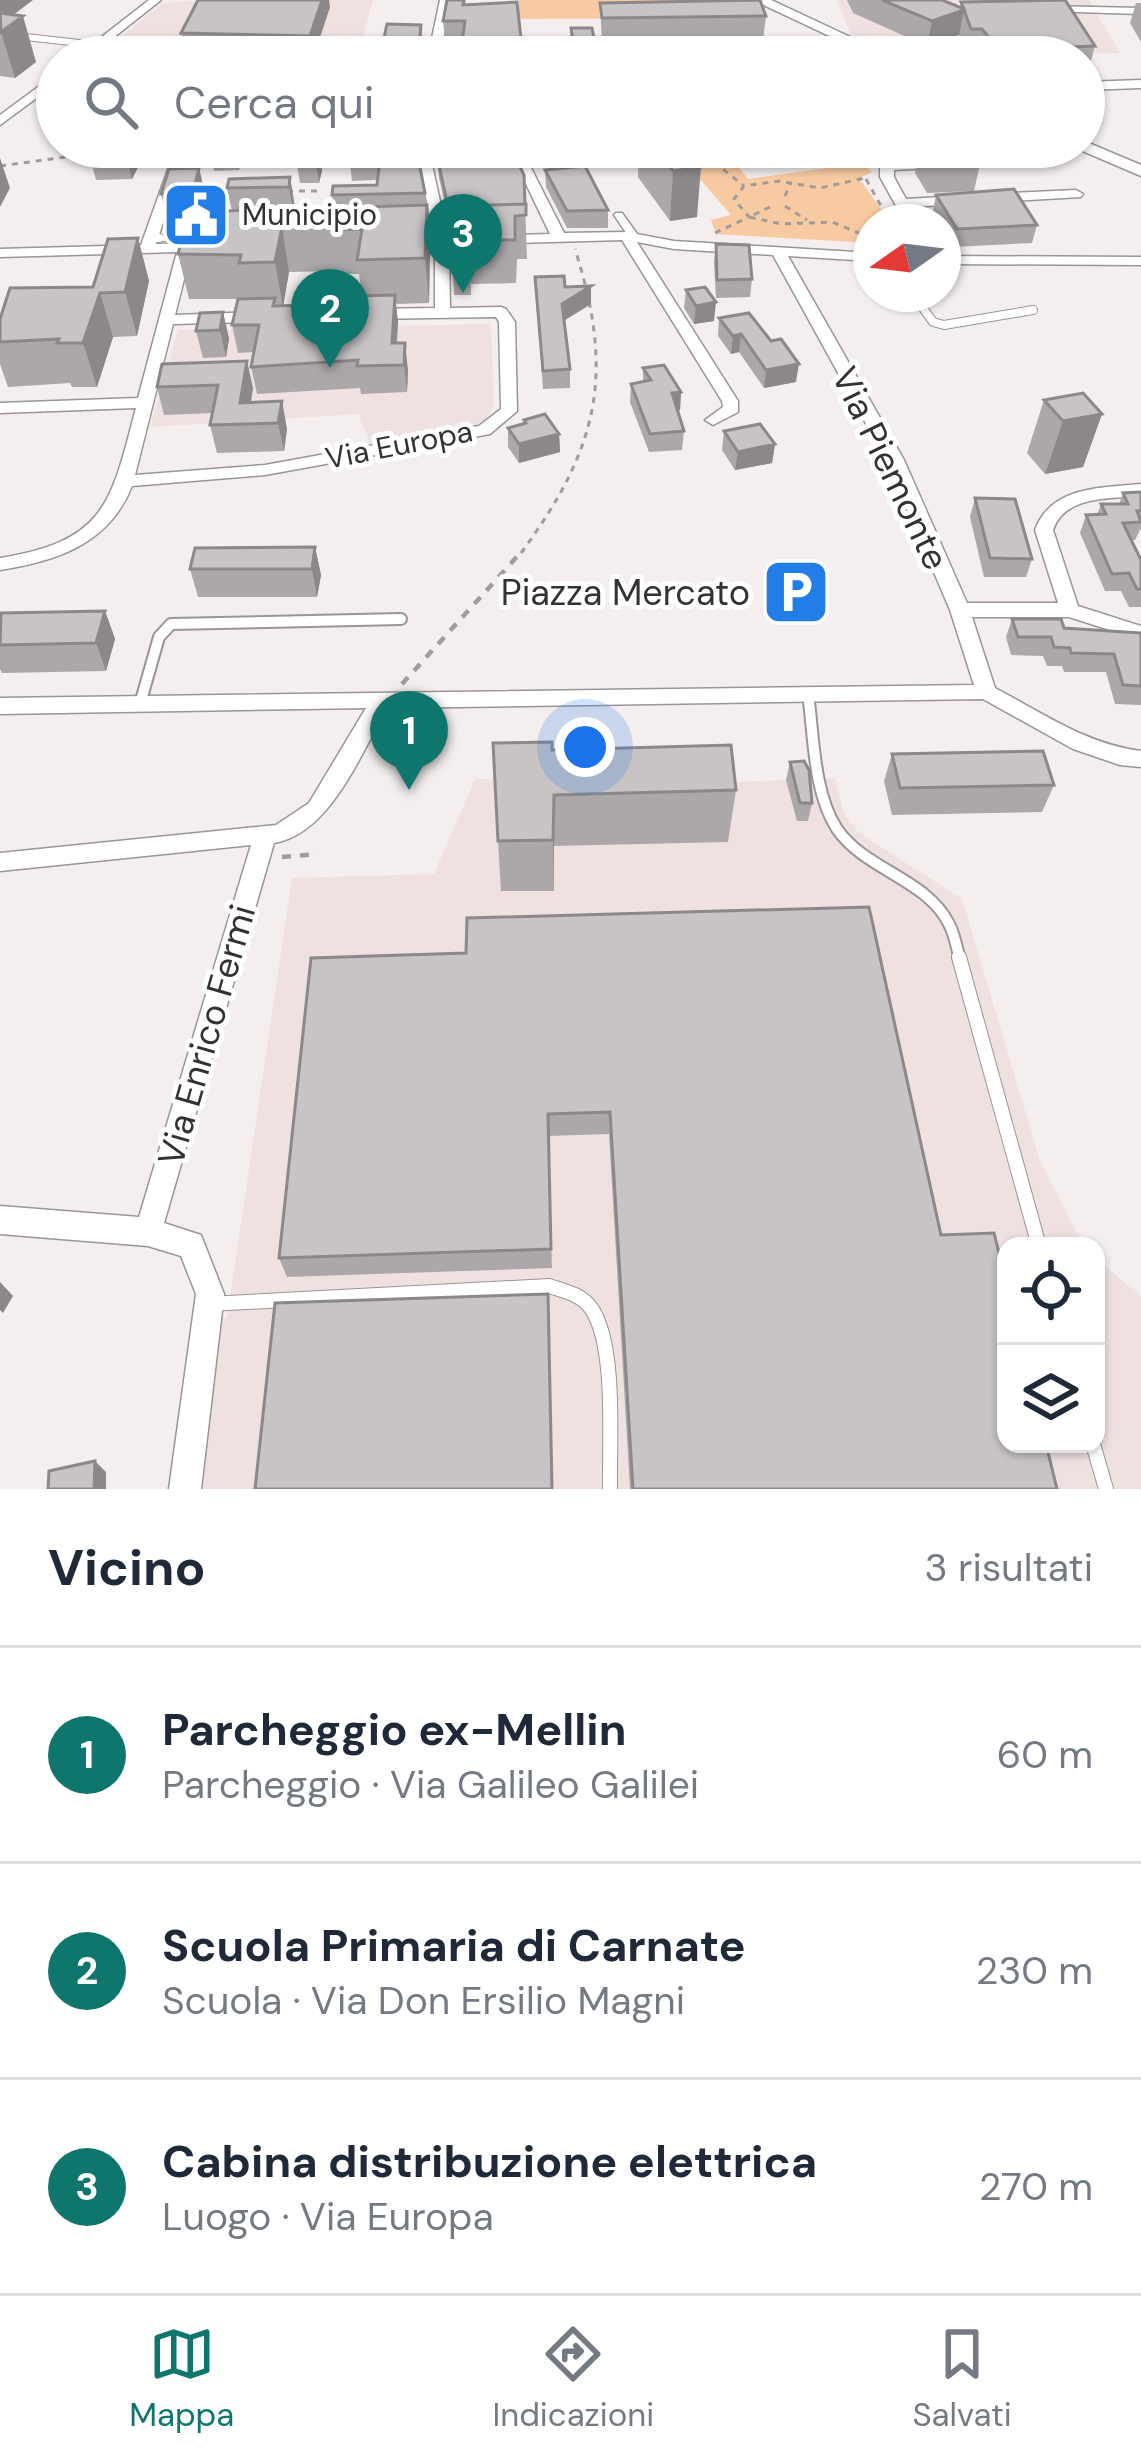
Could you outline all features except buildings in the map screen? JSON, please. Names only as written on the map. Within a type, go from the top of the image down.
[{"type":"main road","points":[[760,0],[840,36]]},
{"type":"main road","points":[[1105,155],[1141,171]]},
{"type":"street","points":[[109,36],[156,0]]},
{"type":"street","points":[[438,36],[445,0]]},
{"type":"street","points":[[1033,8],[1141,11]]},
{"type":"street","points":[[1105,85],[1141,84]]},
{"type":"street","points":[[0,121],[36,94]]},
{"type":"street","points":[[28,100],[36,100]]},
{"type":"street","points":[[149,244],[175,168]]},
{"type":"street","points":[[341,315],[443,313],[442,241],[431,168]]},
{"type":"street","points":[[525,168],[565,238]]},
{"type":"street","points":[[887,168],[902,203],[1076,194]]},
{"type":"street","points":[[410,189],[431,188]]},
{"type":"street","points":[[619,215],[730,400],[732,409],[713,420]]},
{"type":"street","points":[[373,243],[631,237],[853,256]]},
{"type":"street","points":[[0,253],[149,244],[223,247]]},
{"type":"street","points":[[0,564],[45,556],[84,538],[112,514],[125,481],[185,248]]},
{"type":"street","name":"Via Piemonte","points":[[778,252],[895,460],[960,610],[986,692]]},
{"type":"street","points":[[961,260],[1141,261]]},
{"type":"street","name":"Via Europa","points":[[125,481],[265,470],[492,427],[510,405],[506,318],[494,310],[443,313]]},
{"type":"street","points":[[167,320],[278,317]]},
{"type":"street","points":[[0,408],[145,403]]},
{"type":"street","points":[[1070,610],[1043,530],[1046,518],[1056,506],[1074,499],[1141,490]]},
{"type":"street","points":[[960,610],[1070,610],[1141,633]]},
{"type":"street","points":[[0,706],[986,692],[1090,748],[1119,758],[1141,759]]},
{"type":"street","points":[[0,862],[264,838],[296,825],[316,809],[382,699]]},
{"type":"street","name":"Via Enrico Fermi","points":[[148,1232],[264,838]]},
{"type":"street","points":[[0,1220],[148,1232],[190,1245],[203,1266],[209,1304],[185,1489]]},
{"type":"lane","points":[[5,35],[36,38]]},
{"type":"lane","points":[[149,244],[217,237],[223,247]]},
{"type":"lane","points":[[926,312],[933,322],[944,325],[1033,310]]},
{"type":"lane","points":[[140,704],[159,637],[171,624],[400,619]]},
{"type":"lane","points":[[808,694],[836,828],[851,844],[938,904],[950,925],[1037,1237]]},
{"type":"lane","points":[[209,1304],[549,1286],[579,1296],[595,1311],[603,1343],[610,1489]]},
{"type":"lane","points":[[1096,1453],[1106,1489]]},
{"type":"path","points":[[722,168],[745,186],[791,182],[820,188],[865,178]]},
{"type":"path","points":[[784,196],[791,182]]},
{"type":"path","points":[[745,186],[734,199],[749,217],[788,223],[832,222],[853,231]]},
{"type":"path","points":[[785,206],[807,220]]},
{"type":"path","points":[[710,235],[770,207]]},
{"type":"path","points":[[788,223],[803,241]]},
{"type":"path","points":[[382,699],[512,570],[559,504],[588,433],[598,367],[594,311],[565,238]]},
{"type":"path","points":[[290,856],[318,854]]},
{"type":"shaded area","points":[[373,0],[363,36],[122,36],[162,3]]},
{"type":"shaded area","points":[[519,0],[682,0],[686,18],[519,19]]},
{"type":"shaded area","points":[[837,0],[1090,0],[1092,6],[938,4],[939,19],[1001,11],[1097,14],[1120,53],[1105,53],[1105,36],[850,33]]},
{"type":"shaded area","points":[[690,168],[739,168],[748,179],[827,168],[868,168],[872,172],[859,178],[877,204],[853,204],[853,242],[716,234],[711,220],[731,215]]},
{"type":"shaded area","points":[[491,324],[494,406],[484,423],[370,444],[359,414],[150,427],[178,330]]},
{"type":"shaded area","points":[[835,778],[844,813],[858,832],[962,899],[1040,1161],[1079,1237],[997,1237],[997,1453],[1105,1453],[1105,1265],[1141,1297],[1141,1489],[198,1489],[218,1320],[227,1318],[292,878],[434,874],[475,779],[734,782]]},
{"type":"place","name":"Municipio","points":[[196,215]]},
{"type":"place","name":"Cabina distribuzione elettrica","points":[[463,293]]},
{"type":"place","name":"Scuola Primaria di Carnate","points":[[330,368]]},
{"type":"place","name":"Piazza Mercato","points":[[796,592]]},
{"type":"place","name":"Parcheggio ex-Mellin","points":[[409,790]]}]
